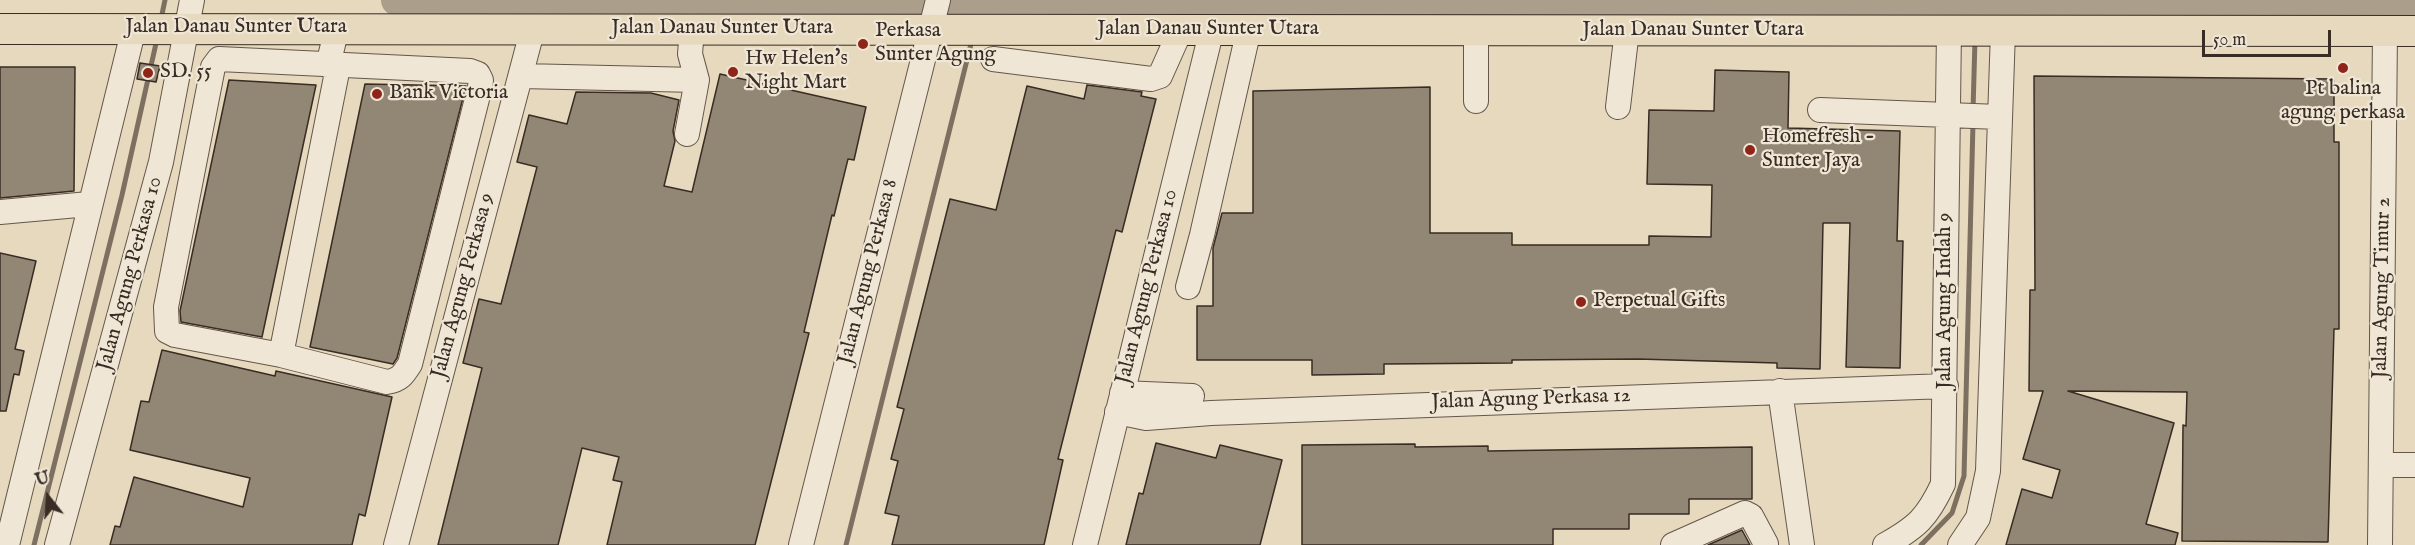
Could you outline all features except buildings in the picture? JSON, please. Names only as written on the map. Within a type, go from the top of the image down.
[{"type":"main road","name":"Jalan Danau Sunter Utara","points":[[0,30],[169,21],[348,28],[692,28],[937,20],[984,29],[1476,32],[1627,30],[2415,31]]},
{"type":"street","name":"Jalan Agung Perkasa 8","points":[[801,545],[937,20]]},
{"type":"street","points":[[7,545],[89,204],[169,21]]},
{"type":"street","name":"Jalan Agung Perkasa 10","points":[[57,545],[161,162],[169,21]]},
{"type":"street","points":[[281,355],[338,70],[353,58],[348,28]]},
{"type":"street","name":"Jalan Agung Perkasa 9","points":[[396,545],[533,28]]},
{"type":"street","points":[[687,134],[697,80],[690,54],[692,28]]},
{"type":"street","points":[[993,60],[1150,79],[1160,76],[1181,29]]},
{"type":"street","name":"Jalan Agung Perkasa 10","points":[[1084,545],[1212,29]]},
{"type":"street","points":[[1188,287],[1250,29]]},
{"type":"street","points":[[1618,107],[1627,30]]},
{"type":"street","name":"Jalan Agung Indah 9","points":[[1960,545],[1978,518],[1988,471],[1973,116],[1975,30]]},
{"type":"street","name":"Jalan Agung Indah 9","points":[[1885,545],[1909,532],[1931,511],[1943,484],[1946,386],[1973,116],[1975,30]]},
{"type":"street","name":"Jalan Agung Timur 2","points":[[2380,545],[2385,31]]},
{"type":"street","points":[[1476,32],[1476,101]]},
{"type":"street","points":[[228,59],[338,70],[470,71],[478,74],[481,80],[410,364],[403,376],[387,382],[281,355],[175,335],[165,328],[166,307],[215,62],[228,59]]},
{"type":"street","points":[[521,75],[697,80]]},
{"type":"street","points":[[1820,110],[1973,116]]},
{"type":"street","points":[[161,162],[194,169]]},
{"type":"street","points":[[0,212],[89,204]]},
{"type":"street","points":[[1161,233],[1202,235]]},
{"type":"street","name":"Jalan Agung Perkasa 12","points":[[1120,403],[1146,418],[1300,409],[1946,386]]},
{"type":"street","points":[[1673,545],[1745,513],[1750,516],[1766,545],[1800,539],[1780,391]]},
{"type":"street","points":[[1120,403],[1192,396]]},
{"type":"street","points":[[2381,465],[2415,465]]},
{"type":"waterway","points":[[161,19],[165,0]]},
{"type":"waterway","points":[[397,0],[1130,5],[1609,15],[2415,8]]},
{"type":"waterway","points":[[977,19],[981,4]]},
{"type":"waterway","points":[[1975,21],[1976,11]]},
{"type":"waterway","points":[[34,545],[122,195],[157,39]]},
{"type":"waterway","points":[[1973,111],[1975,39]]},
{"type":"waterway","points":[[846,545],[972,40]]},
{"type":"waterway","points":[[1921,545],[1952,513],[1964,476],[1973,123]]},
{"type":"place","name":"Perkasa Sunter Agung","points":[[863,44]]},
{"type":"place","name":"Pt balina agung perkasa","points":[[2343,68]]},
{"type":"place","name":"Hw Helen's Night Mart","points":[[733,72]]},
{"type":"place","name":"SD. 55","points":[[148,73]]},
{"type":"place","name":"Bank Victoria","points":[[377,94]]},
{"type":"place","name":"Homefresh - Sunter Jaya","points":[[1750,150]]},
{"type":"place","name":"Perpetual Gifts","points":[[1581,302]]}]
